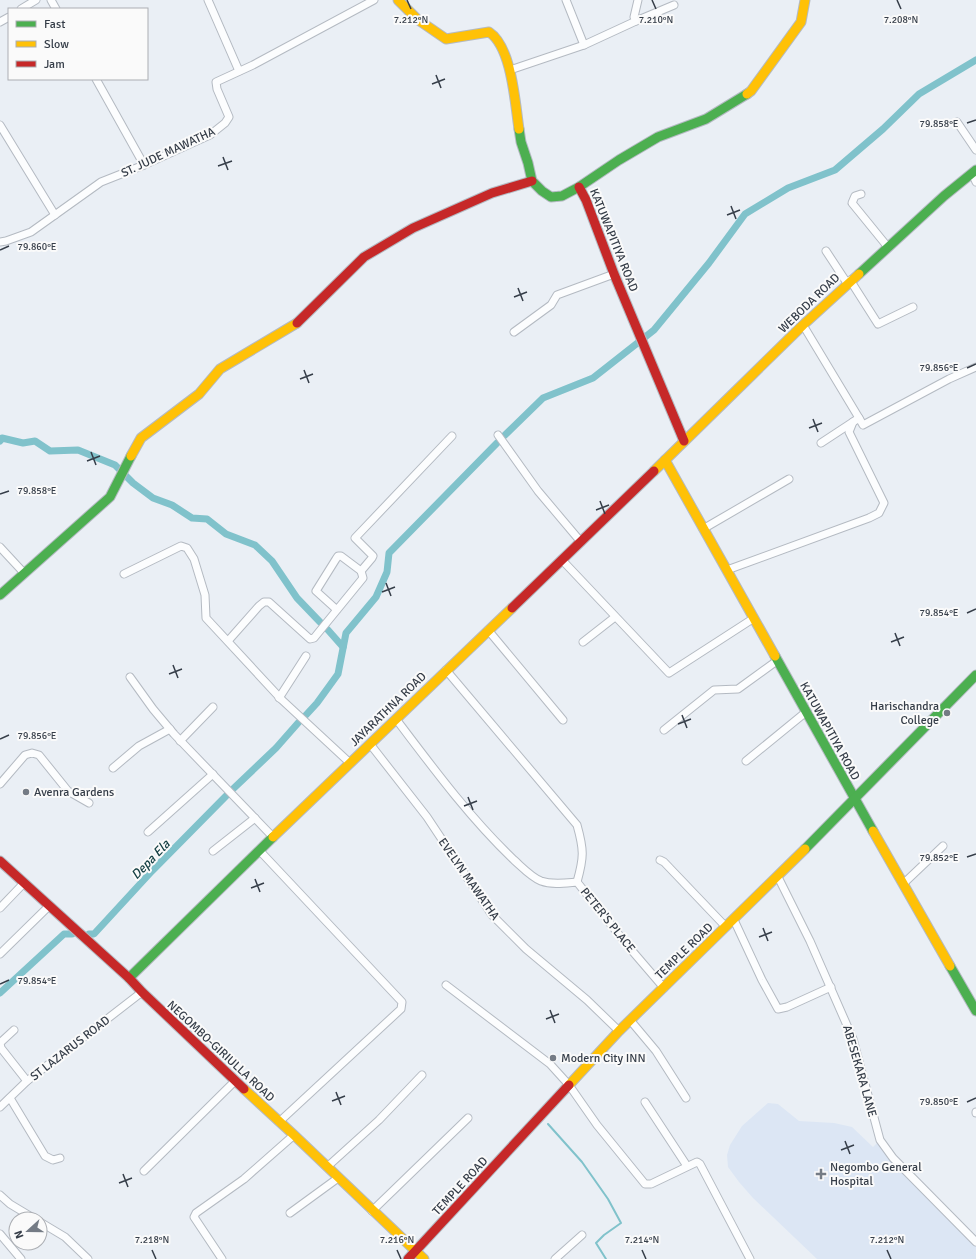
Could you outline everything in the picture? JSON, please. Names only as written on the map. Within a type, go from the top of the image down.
[{"type":"street","points":[[23,8],[36,0]]},
{"type":"street","points":[[208,0],[239,71]]},
{"type":"street","name":"ST. JUDE MAWATHA","points":[[0,242],[31,232],[101,182],[144,165],[210,135],[226,123],[229,117],[217,89],[216,82],[253,65],[374,0]]},
{"type":"street","points":[[0,595],[110,497],[141,438],[199,394],[220,368],[300,322],[364,257],[413,228],[492,192],[532,181],[521,142],[510,70],[500,42],[489,32],[446,39],[417,19],[398,0]]},
{"type":"street","points":[[566,0],[584,45]]},
{"type":"street","points":[[636,21],[634,17],[638,0]]},
{"type":"street","points":[[579,188],[619,160],[658,137],[706,119],[751,91],[802,22],[805,0]]},
{"type":"street","points":[[510,70],[584,45],[674,5]]},
{"type":"street","points":[[97,80],[144,165]]},
{"type":"street","points":[[956,122],[976,150]]},
{"type":"street","points":[[0,125],[55,215]]},
{"type":"street","points":[[974,171],[976,182]]},
{"type":"street","name":"WEBODA ROAD","points":[[665,460],[849,281],[974,171]]},
{"type":"street","name":"KATUWAPITIYA ROAD","points":[[532,181],[542,191],[551,197],[562,196],[579,188],[586,200],[614,274],[684,441]]},
{"type":"street","points":[[861,194],[855,196],[852,204],[887,246]]},
{"type":"street","points":[[826,251],[849,281],[878,324],[914,307]]},
{"type":"street","points":[[514,332],[551,304],[557,295],[614,274]]},
{"type":"street","points":[[803,325],[856,420],[863,425],[949,379],[976,367]]},
{"type":"street","points":[[821,443],[856,420]]},
{"type":"street","points":[[727,570],[879,513],[884,503],[849,432],[856,420]]},
{"type":"street","points":[[498,435],[538,491],[581,542]]},
{"type":"street","points":[[361,571],[373,556],[355,538],[452,436]]},
{"type":"street","name":"KATUWAPITIYA ROAD","points":[[665,460],[855,800],[976,1011]]},
{"type":"street","name":"JAYARATHNA ROAD","points":[[129,978],[259,850],[665,460]]},
{"type":"street","points":[[703,529],[789,479]]},
{"type":"street","points":[[124,574],[182,546],[187,548],[194,559],[205,595],[206,618],[279,698],[350,763]]},
{"type":"street","points":[[0,547],[24,573]]},
{"type":"street","points":[[228,641],[264,602],[269,602],[310,639],[314,638],[337,610],[363,578],[361,571],[341,556],[338,556],[316,591],[337,610]]},
{"type":"street","points":[[562,560],[669,673],[754,618]]},
{"type":"street","points":[[583,642],[615,617]]},
{"type":"street","points":[[488,630],[564,720]]},
{"type":"street","points":[[279,698],[306,656]]},
{"type":"street","points":[[664,730],[714,690],[738,689],[778,660]]},
{"type":"street","points":[[446,670],[577,825],[582,844],[583,862],[577,882]]},
{"type":"street","name":"TEMPLE ROAD","points":[[408,1259],[619,1031],[778,877],[976,675]]},
{"type":"street","points":[[130,677],[152,709],[180,741],[273,837]]},
{"type":"street","points":[[180,741],[213,707]]},
{"type":"street","points":[[746,761],[806,712]]},
{"type":"street","name":"PETER'S PLACE","points":[[396,719],[448,787],[499,846],[529,874],[540,881],[558,884],[577,882],[664,988]]},
{"type":"street","points":[[113,768],[139,746],[170,729]]},
{"type":"street","name":"EVELYN MAWATHA","points":[[370,744],[427,817],[492,915],[526,949],[588,1000],[619,1031]]},
{"type":"street","points":[[0,784],[25,755],[32,753],[39,755],[68,791],[89,803]]},
{"type":"street","points":[[148,832],[213,774]]},
{"type":"street","points":[[213,851],[255,818]]},
{"type":"street","points":[[903,884],[943,846]]},
{"type":"street","points":[[259,850],[402,1002],[400,1009],[279,1122]]},
{"type":"street","points":[[660,860],[664,862],[726,927]]},
{"type":"street","name":"NEGOMBO-GIRIULLA ROAD","points":[[0,861],[129,978],[235,1081],[424,1259]]},
{"type":"street","name":"ABESEKARA LANE","points":[[778,877],[810,941],[853,1038],[880,1140],[894,1158],[976,1242]]},
{"type":"street","points":[[0,908],[24,884]]},
{"type":"street","points":[[0,954],[49,906]]},
{"type":"street","points":[[734,920],[762,980],[778,1009],[787,1008],[831,988]]},
{"type":"street","points":[[446,986],[550,1064],[569,1084],[598,1125],[645,1184],[651,1184],[697,1162],[700,1164],[750,1259]]},
{"type":"street","name":"ST LAZARUS ROAD","points":[[0,1107],[27,1081],[142,992]]},
{"type":"street","points":[[630,1020],[656,1051],[686,1098]]},
{"type":"street","points":[[14,1030],[0,1043],[0,1048],[27,1081]]},
{"type":"street","points":[[327,1167],[379,1120],[422,1075]]},
{"type":"street","points":[[144,1171],[235,1081]]},
{"type":"street","points":[[10,1098],[46,1156],[53,1160],[60,1158]]},
{"type":"street","points":[[646,1102],[687,1166]]},
{"type":"street","points":[[372,1211],[468,1118]]},
{"type":"street","points":[[222,1259],[194,1217],[196,1213],[244,1179],[294,1135]]},
{"type":"street","points":[[290,1212],[338,1178]]},
{"type":"street","points":[[0,1195],[10,1204],[22,1211]]},
{"type":"street","points":[[48,1227],[65,1237],[88,1259]]},
{"type":"street","points":[[0,1234],[21,1259]]},
{"type":"street","points":[[555,1259],[582,1235]]},
{"type":"shaded area","name":"Negombo General Hospital","points":[[768,1103],[778,1104],[799,1121],[834,1123],[852,1127],[873,1147],[880,1140],[976,1242],[976,1259],[817,1259],[753,1198],[728,1167],[727,1155],[730,1145],[742,1126]]},
{"type":"waterway","points":[[505,435],[543,398],[593,378],[654,330],[709,263],[745,214],[788,188],[835,170],[883,129],[919,94],[976,60]]},
{"type":"waterway","points":[[0,441],[2,438],[23,443],[35,441],[50,451],[78,450],[115,465],[133,483],[153,498],[172,505],[192,518],[207,519],[226,534],[255,545],[272,561],[297,598],[320,622]]},
{"type":"waterway","points":[[306,715],[317,703],[338,674],[346,633],[376,597],[387,572],[389,553],[497,443]]},
{"type":"waterway","points":[[328,630],[343,647]]},
{"type":"waterway","points":[[234,788],[276,748],[298,723]]},
{"type":"waterway","name":"Depa Ela","points":[[89,934],[94,934],[152,871],[226,796]]},
{"type":"waterway","points":[[0,993],[64,934],[72,934]]},
{"type":"waterway","points":[[548,1124],[582,1162],[608,1199],[621,1223],[604,1235],[596,1243],[606,1259]]},
{"type":"traffic: fast","points":[[519,129],[521,142],[532,181],[542,191],[551,197],[562,196],[579,187],[619,160],[658,137],[706,119],[747,94]]},
{"type":"traffic: fast","points":[[859,274],[944,196],[976,170]]},
{"type":"traffic: fast","points":[[0,595],[110,497],[131,456]]},
{"type":"traffic: fast","points":[[775,656],[873,831]]},
{"type":"traffic: fast","points":[[805,849],[976,675]]},
{"type":"traffic: fast","points":[[129,978],[273,837]]},
{"type":"traffic: fast","points":[[950,966],[976,1011]]},
{"type":"traffic: slow","points":[[398,0],[417,19],[446,39],[489,32],[497,39],[508,62],[514,91],[519,129]]},
{"type":"traffic: slow","points":[[747,94],[751,91],[801,22],[805,0]]},
{"type":"traffic: slow","points":[[654,471],[803,325],[859,274]]},
{"type":"traffic: slow","points":[[131,456],[141,438],[199,394],[220,369],[297,323]]},
{"type":"traffic: slow","points":[[665,460],[775,656]]},
{"type":"traffic: slow","points":[[273,837],[512,608]]},
{"type":"traffic: slow","points":[[873,831],[950,966]]},
{"type":"traffic: slow","points":[[569,1085],[619,1031],[805,849]]},
{"type":"traffic: slow","points":[[244,1089],[424,1259]]},
{"type":"traffic: jam","points":[[297,323],[364,257],[413,228],[492,193],[532,181]]},
{"type":"traffic: jam","points":[[579,187],[586,200],[614,274],[684,441]]},
{"type":"traffic: jam","points":[[512,608],[654,471]]},
{"type":"traffic: jam","points":[[0,861],[129,978],[244,1089]]},
{"type":"traffic: jam","points":[[408,1259],[569,1085]]},
{"type":"place","name":"Harischandra College","points":[[947,713]]},
{"type":"place","name":"Avenra Gardens","points":[[26,792]]},
{"type":"place","name":"Modern City INN","points":[[553,1058]]},
{"type":"place","name":"Negombo General Hospital","points":[[821,1174]]}]
